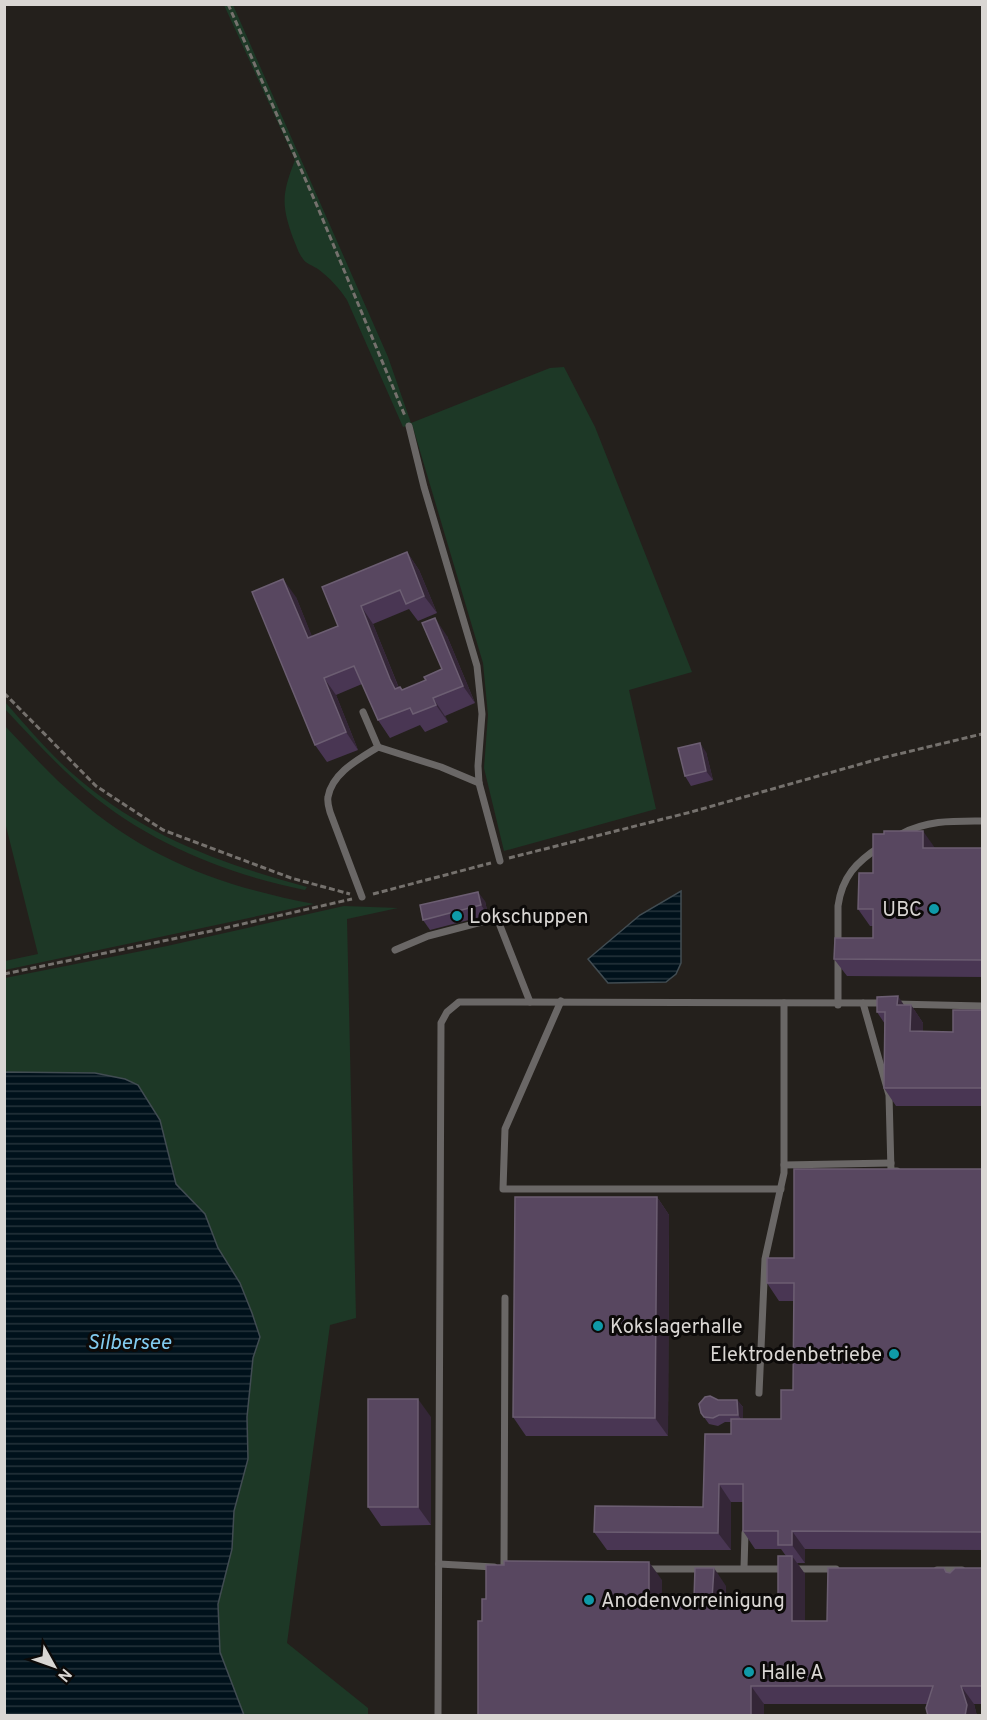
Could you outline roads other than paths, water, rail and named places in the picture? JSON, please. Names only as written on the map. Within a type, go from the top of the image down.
[{"type":"lane","points":[[409,426],[424,487],[477,666],[482,714],[479,783],[500,861]]},
{"type":"lane","points":[[363,712],[378,747],[441,767],[479,783]]},
{"type":"lane","points":[[362,897],[330,812],[328,798],[335,781],[348,766],[378,747]]},
{"type":"lane","points":[[838,1005],[838,906],[842,884],[858,863],[894,838],[929,823],[982,821]]},
{"type":"lane","points":[[395,950],[428,936],[497,918],[530,1002]]},
{"type":"lane","points":[[561,1001],[505,1129],[503,1189],[781,1189]]},
{"type":"lane","points":[[438,1716],[441,1023],[447,1012],[459,1002],[561,1001],[838,1005],[863,1003],[982,1006]]},
{"type":"lane","points":[[759,1393],[765,1259],[781,1189],[784,1165],[784,1003]]},
{"type":"lane","points":[[863,1003],[889,1095],[891,1171],[903,1171]]},
{"type":"lane","points":[[784,1165],[891,1163]]},
{"type":"lane","points":[[504,1568],[505,1298]]},
{"type":"lane","points":[[744,1568],[745,1533]]},
{"type":"lane","points":[[439,1564],[514,1568]]},
{"type":"lane","points":[[639,1569],[847,1569]]},
{"type":"lane","points":[[928,1570],[962,1574],[972,1570]]},
{"type":"water","points":[[681,891],[681,963],[676,974],[666,982],[608,983],[588,959],[640,915]]},
{"type":"water","name":"Silbersee","points":[[5,1072],[95,1073],[125,1079],[138,1085],[160,1120],[176,1184],[205,1214],[218,1248],[240,1283],[252,1313],[260,1337],[253,1358],[247,1417],[248,1459],[234,1511],[232,1549],[218,1604],[220,1652],[244,1715],[5,1715]]},
{"type":"place","name":"UBC","points":[[934,909]]},
{"type":"place","name":"Lokschuppen","points":[[457,916]]},
{"type":"place","name":"Kokslagerhalle","points":[[598,1326]]},
{"type":"place","name":"Elektrodenbetriebe","points":[[894,1354]]},
{"type":"place","name":"Anodenvorreinigung","points":[[589,1600]]},
{"type":"place","name":"Halle A","points":[[749,1672]]}]
